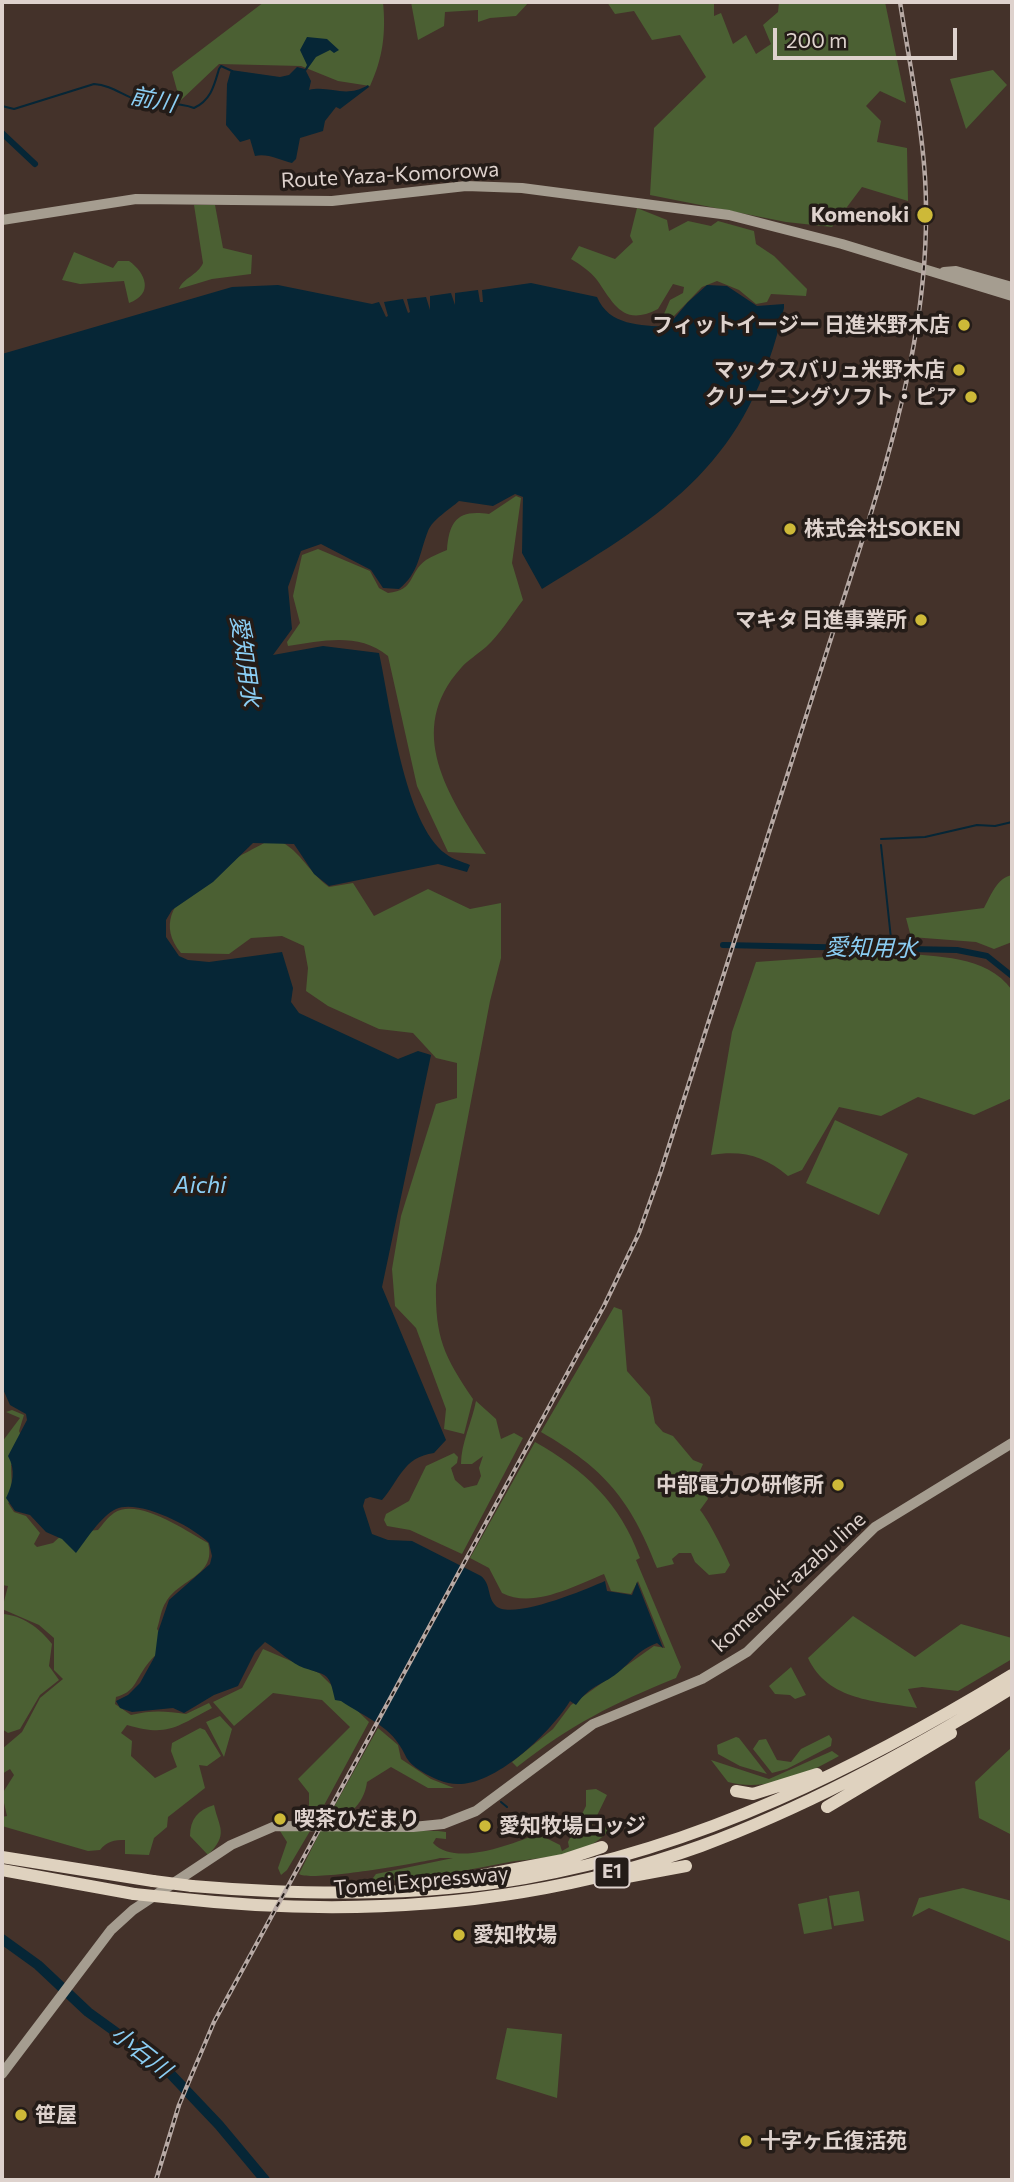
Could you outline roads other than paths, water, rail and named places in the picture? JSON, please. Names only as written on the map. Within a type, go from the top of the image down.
[{"type":"highway","name":"Tomei Expressway","points":[[2,1857],[192,1886],[299,1894],[394,1892],[526,1878],[622,1855],[737,1816],[872,1755],[1012,1675]]},
{"type":"highway","name":"Tomei Expressway","points":[[2,1870],[134,1894],[252,1907],[346,1909],[456,1902],[510,1894],[652,1861],[755,1825],[872,1768],[1012,1690]]},
{"type":"highway","points":[[827,1807],[948,1735],[1012,1690]]},
{"type":"highway","points":[[736,1791],[753,1794],[768,1791],[872,1755]]},
{"type":"highway","points":[[394,1892],[563,1860],[602,1847]]},
{"type":"highway","points":[[510,1894],[630,1878],[685,1866]]},
{"type":"main road","name":"Route Yaza-Komorowa","points":[[2,220],[136,199],[332,201],[492,186],[646,202],[729,215],[940,272],[970,286],[1012,296]]},
{"type":"main road","name":"Route Yaza-Komorowa","points":[[940,272],[956,271],[1012,287]]},
{"type":"main road","name":"komenoki-azabu line","points":[[2,2074],[111,1930],[134,1910],[260,1829],[292,1824],[413,1827],[443,1824],[461,1818],[496,1798],[553,1751],[593,1724],[718,1671],[764,1637],[875,1527],[1012,1443]]},
{"type":"water","points":[[307,37],[327,39],[339,50],[334,53],[330,50],[316,57],[306,71],[311,81],[309,90],[352,91],[368,85],[369,87],[340,109],[336,107],[325,121],[323,131],[300,138],[296,159],[292,163],[269,156],[255,156],[250,139],[240,142],[226,125],[227,84],[231,70],[280,77],[289,75],[297,67],[305,69],[307,65],[300,50]]},
{"type":"water","name":"Aichi","points":[[531,283],[597,297],[609,314],[627,322],[647,326],[667,327],[707,285],[727,286],[757,306],[784,304],[784,308],[769,361],[749,406],[725,444],[698,477],[665,507],[629,534],[542,589],[522,553],[523,497],[515,494],[493,506],[459,501],[430,527],[415,570],[399,589],[383,588],[371,570],[321,544],[301,551],[288,587],[292,629],[273,655],[323,646],[379,653],[401,761],[419,817],[432,839],[446,854],[470,865],[467,872],[438,864],[329,886],[314,874],[294,844],[253,843],[213,882],[172,910],[166,920],[166,937],[179,956],[188,960],[209,962],[282,952],[293,988],[291,1002],[299,1013],[398,1059],[418,1051],[431,1055],[382,1287],[446,1440],[434,1453],[415,1459],[408,1465],[382,1500],[370,1497],[365,1499],[363,1506],[372,1534],[388,1540],[412,1541],[481,1576],[495,1605],[503,1609],[531,1607],[605,1581],[607,1591],[632,1595],[637,1582],[663,1648],[657,1643],[645,1649],[615,1675],[587,1692],[576,1705],[570,1701],[550,1727],[507,1765],[476,1781],[456,1784],[425,1774],[409,1761],[387,1731],[341,1701],[335,1700],[326,1676],[299,1666],[265,1642],[255,1652],[238,1686],[214,1695],[184,1713],[173,1708],[132,1712],[120,1708],[116,1701],[128,1695],[140,1683],[155,1656],[158,1632],[169,1600],[210,1564],[212,1556],[209,1543],[191,1529],[165,1516],[126,1507],[110,1512],[76,1553],[62,1539],[46,1532],[30,1515],[15,1511],[6,1498],[13,1477],[8,1456],[27,1420],[26,1414],[10,1405],[2,1387],[2,354],[232,287],[278,285],[372,304],[379,302],[386,317],[388,316],[384,302],[403,299],[408,313],[407,299],[426,297],[430,310],[430,296],[451,293],[455,305],[455,293],[478,290],[480,302],[483,302],[482,290]]},
{"type":"waterway","name":"前川","points":[[2,106],[14,109],[94,84],[111,88],[137,100],[194,108],[208,97],[221,66],[232,71]]},
{"type":"waterway","name":"愛知用水","points":[[2,133],[35,164]]},
{"type":"waterway","points":[[881,839],[925,837],[977,825],[995,826],[1012,822]]},
{"type":"waterway","points":[[881,845],[892,948]]},
{"type":"waterway","name":"愛知用水","points":[[723,945],[957,950],[987,956],[1012,976]]},
{"type":"waterway","points":[[501,1802],[507,1807]]},
{"type":"waterway","name":"小石川","points":[[2,1939],[38,1965],[88,2012],[164,2067],[219,2125],[265,2180]]},
{"type":"railway","points":[[156,2180],[179,2105],[214,2022],[604,1306],[639,1233],[661,1171],[871,513],[905,388],[920,305],[926,220],[921,133],[900,2]]},
{"type":"place","name":"Komenoki","points":[[925,215]]},
{"type":"place","name":"フィットイージー 日進米野木店","points":[[964,325]]},
{"type":"place","name":"マックスバリュ米野木店","points":[[959,370]]},
{"type":"place","name":"クリーニングソフト・ピア","points":[[971,397]]},
{"type":"place","name":"株式会社SOKEN","points":[[790,529]]},
{"type":"place","name":"マキタ 日進事業所","points":[[921,620]]},
{"type":"place","name":"中部電力の研修所","points":[[838,1485]]},
{"type":"place","name":"喫茶ひだまり","points":[[280,1819]]},
{"type":"place","name":"愛知牧場ロッジ","points":[[485,1826]]},
{"type":"place","name":"愛知牧場","points":[[459,1935]]},
{"type":"place","name":"笹屋","points":[[21,2115]]},
{"type":"place","name":"十字ヶ丘復活苑","points":[[746,2141]]}]
